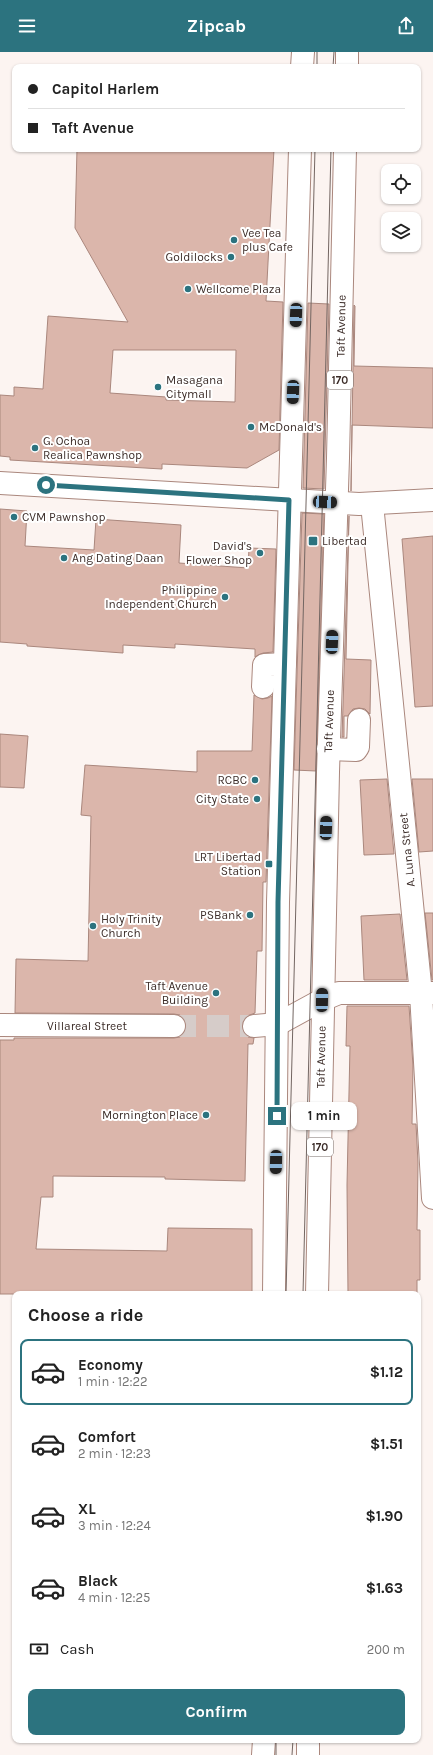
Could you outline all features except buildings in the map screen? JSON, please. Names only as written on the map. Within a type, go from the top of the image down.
[{"type":"main road","points":[[302,64],[303,52]]},
{"type":"main road","points":[[347,52],[347,64]]},
{"type":"main road","points":[[274,1291],[278,1024],[278,902],[300,152]]},
{"type":"main road","name":"Taft Avenue","points":[[317,1291],[328,749],[345,152]]},
{"type":"main road","points":[[0,482],[372,504],[433,500]]},
{"type":"main road","name":"A. Luna Street","points":[[372,504],[427,994],[433,1198]]},
{"type":"main road","points":[[263,687],[264,665],[285,664]]},
{"type":"main road","points":[[328,749],[356,750],[358,747],[359,720]]},
{"type":"main road","points":[[254,1026],[278,1024],[322,1000],[339,993],[427,994]]},
{"type":"main road","name":"Villareal Street","points":[[0,1025],[174,1026]]},
{"type":"main road","points":[[264,1743],[264,1755]]},
{"type":"main road","points":[[308,1743],[308,1755]]},
{"type":"tunnel","points":[[174,1026],[254,1026]]},
{"type":"tram line","points":[[317,52],[317,64]]},
{"type":"tram line","points":[[333,64],[334,52]]},
{"type":"tram line","points":[[286,1291],[315,152]]},
{"type":"tram line","points":[[303,1291],[331,152]]},
{"type":"tram line","points":[[276,1743],[276,1755]]},
{"type":"tram line","points":[[292,1755],[293,1743]]},
{"type":"place","name":"Vee Tea plus Cafe","points":[[234,240]]},
{"type":"place","name":"Goldilocks","points":[[231,257]]},
{"type":"place","name":"Wellcome Plaza","points":[[188,289]]},
{"type":"place","name":"Masagana Citymall","points":[[158,387]]},
{"type":"place","name":"McDonald's","points":[[251,427]]},
{"type":"place","name":"G. Ochoa Realica Pawnshop","points":[[35,448]]},
{"type":"place","name":"CVM Pawnshop","points":[[14,517]]},
{"type":"place","name":"Libertad","points":[[313,541]]},
{"type":"place","name":"David's Flower Shop","points":[[260,553]]},
{"type":"place","name":"Ang Dating Daan","points":[[64,558]]},
{"type":"place","name":"Philippine Independent Church","points":[[225,597]]},
{"type":"place","name":"RCBC","points":[[255,780]]},
{"type":"place","name":"City State","points":[[257,799]]},
{"type":"place","name":"LRT Libertad Station","points":[[269,864]]},
{"type":"place","name":"PSBank","points":[[250,915]]},
{"type":"place","name":"Holy Trinity Church","points":[[93,926]]},
{"type":"place","name":"Taft Avenue Building","points":[[216,993]]},
{"type":"place","name":"Mornington Place","points":[[206,1115]]},
{"type":"route","points":[[46,485],[289,500],[278,902],[277,1116]]}]
